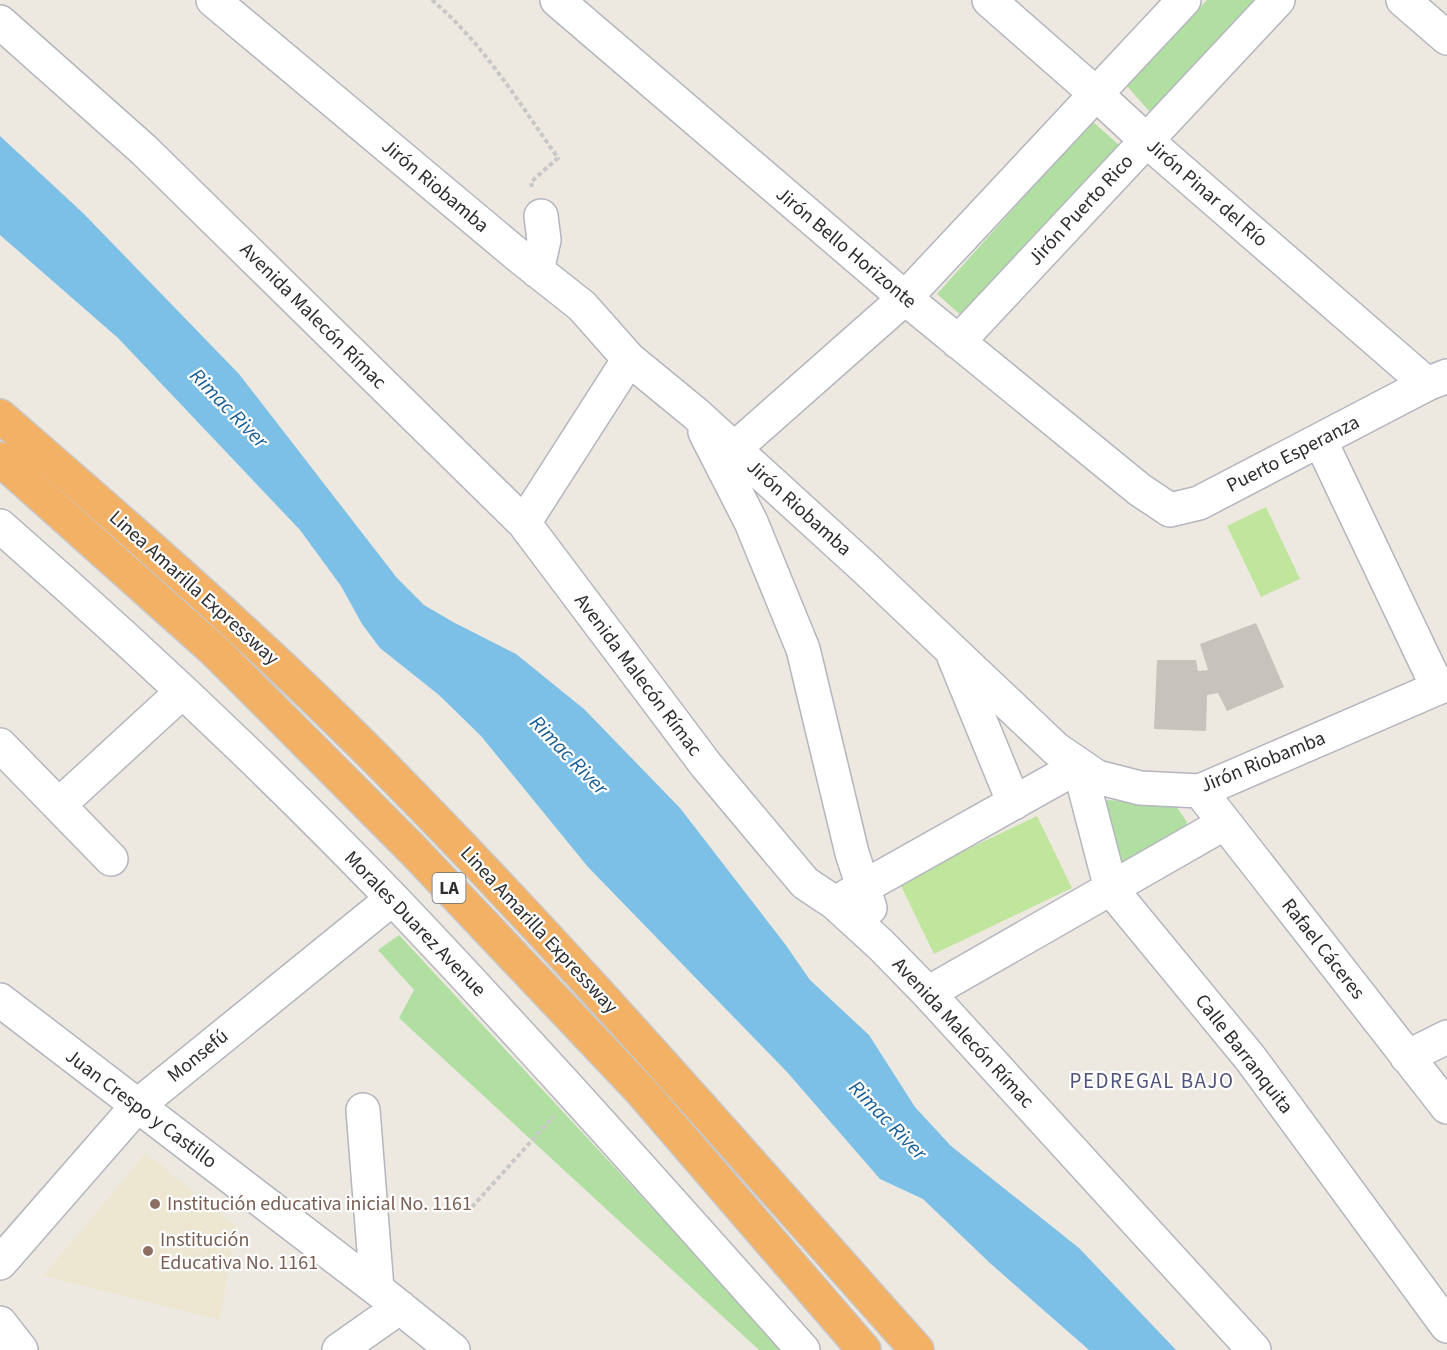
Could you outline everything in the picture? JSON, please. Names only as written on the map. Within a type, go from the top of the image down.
[{"type":"highway","name":"Linea Amarilla Expressway","points":[[0,416],[172,566],[291,676],[396,779],[658,1060],[917,1350]]},
{"type":"highway","name":"Linea Amarilla Expressway","points":[[0,459],[216,652],[405,842],[641,1090],[864,1350]]},
{"type":"street","name":"Jirón Riobamba","points":[[213,0],[582,306],[629,359],[734,448],[1056,749],[1097,777],[1140,788],[1200,791],[1443,686]]},
{"type":"street","name":"Jirón Bello Horizonte","points":[[557,0],[905,298],[1140,490]]},
{"type":"street","name":"Jirón Pinar del Río","points":[[989,0],[1146,141],[1437,380]]},
{"type":"street","points":[[734,448],[905,298],[1184,0]]},
{"type":"street","name":"Jirón Puerto Rico","points":[[958,342],[1278,0]]},
{"type":"street","points":[[1403,0],[1447,38]]},
{"type":"street","name":"Avenida Malecón Rímac","points":[[0,22],[144,150],[524,523],[706,765],[805,883],[835,903],[881,945],[928,993],[1254,1350]]},
{"type":"street","points":[[537,271],[544,240],[542,216]]},
{"type":"street","points":[[524,523],[629,359]]},
{"type":"street","name":"Puerto Esperanza","points":[[1140,490],[1170,510],[1199,502],[1437,380]]},
{"type":"street","points":[[696,414],[751,522],[802,649],[852,853],[881,945]]},
{"type":"street","points":[[1320,440],[1443,686]]},
{"type":"street","name":"Morales Duarez Avenue","points":[[0,526],[182,692],[289,794],[392,899],[574,1095],[803,1350]]},
{"type":"street","points":[[950,648],[1014,803]]},
{"type":"street","points":[[60,804],[182,692]]},
{"type":"street","points":[[0,746],[60,804],[111,859]]},
{"type":"street","points":[[835,903],[1079,766]]},
{"type":"street","name":"Calle Barranquita","points":[[1079,766],[1111,889],[1251,1059],[1447,1326]]},
{"type":"street","name":"Rafael Cáceres","points":[[1200,791],[1447,1107]]},
{"type":"street","points":[[928,993],[1225,824]]},
{"type":"street","name":"Monsefú","points":[[0,1263],[137,1106],[392,899]]},
{"type":"street","name":"Juan Crespo y Castillo","points":[[0,1000],[453,1350]]},
{"type":"street","points":[[1407,1057],[1447,1036]]},
{"type":"street","points":[[339,1350],[388,1298],[363,1110]]},
{"type":"street","points":[[0,1323],[21,1350]]},
{"type":"path","points":[[432,0],[456,20],[476,42],[558,158],[531,182],[542,216]]},
{"type":"path","points":[[472,1207],[574,1095]]},
{"type":"shaded area","name":"Institución Educativa No. 1161","points":[[146,1153],[236,1226],[220,1320],[43,1276]]},
{"type":"green space","points":[[1207,0],[1254,0],[1150,112],[1127,86]]},
{"type":"green space","points":[[1092,121],[1119,145],[964,318],[937,294]]},
{"type":"green space","points":[[1266,507],[1300,579],[1261,597],[1227,526]]},
{"type":"green space","points":[[1101,801],[1176,806],[1187,822],[1178,845],[1124,868],[1110,852]]},
{"type":"green space","points":[[1037,816],[1072,888],[934,954],[899,882]]},
{"type":"green space","points":[[399,935],[784,1350],[759,1350],[399,1018],[414,990],[378,950]]},
{"type":"water","name":"Rimac River","points":[[0,136],[83,213],[239,374],[397,578],[424,605],[516,654],[584,709],[680,808],[810,980],[869,1035],[915,1107],[951,1146],[1079,1248],[1176,1350],[1089,1350],[991,1264],[923,1199],[880,1179],[787,1072],[588,867],[481,736],[439,695],[380,648],[362,624],[341,586],[300,530],[118,338],[0,235]]},
{"type":"building","points":[[1256,623],[1284,687],[1227,711],[1218,693],[1207,695],[1206,731],[1154,729],[1157,660],[1196,660],[1198,671],[1208,670],[1200,644]]},
{"type":"place","name":"Institución educativa inicial No. 1161","points":[[155,1204]]},
{"type":"place","name":"Institución Educativa No. 1161","points":[[148,1251]]},
{"type":"district","name":"PEDREGAL BAJO","points":[[1152,1081]]}]
